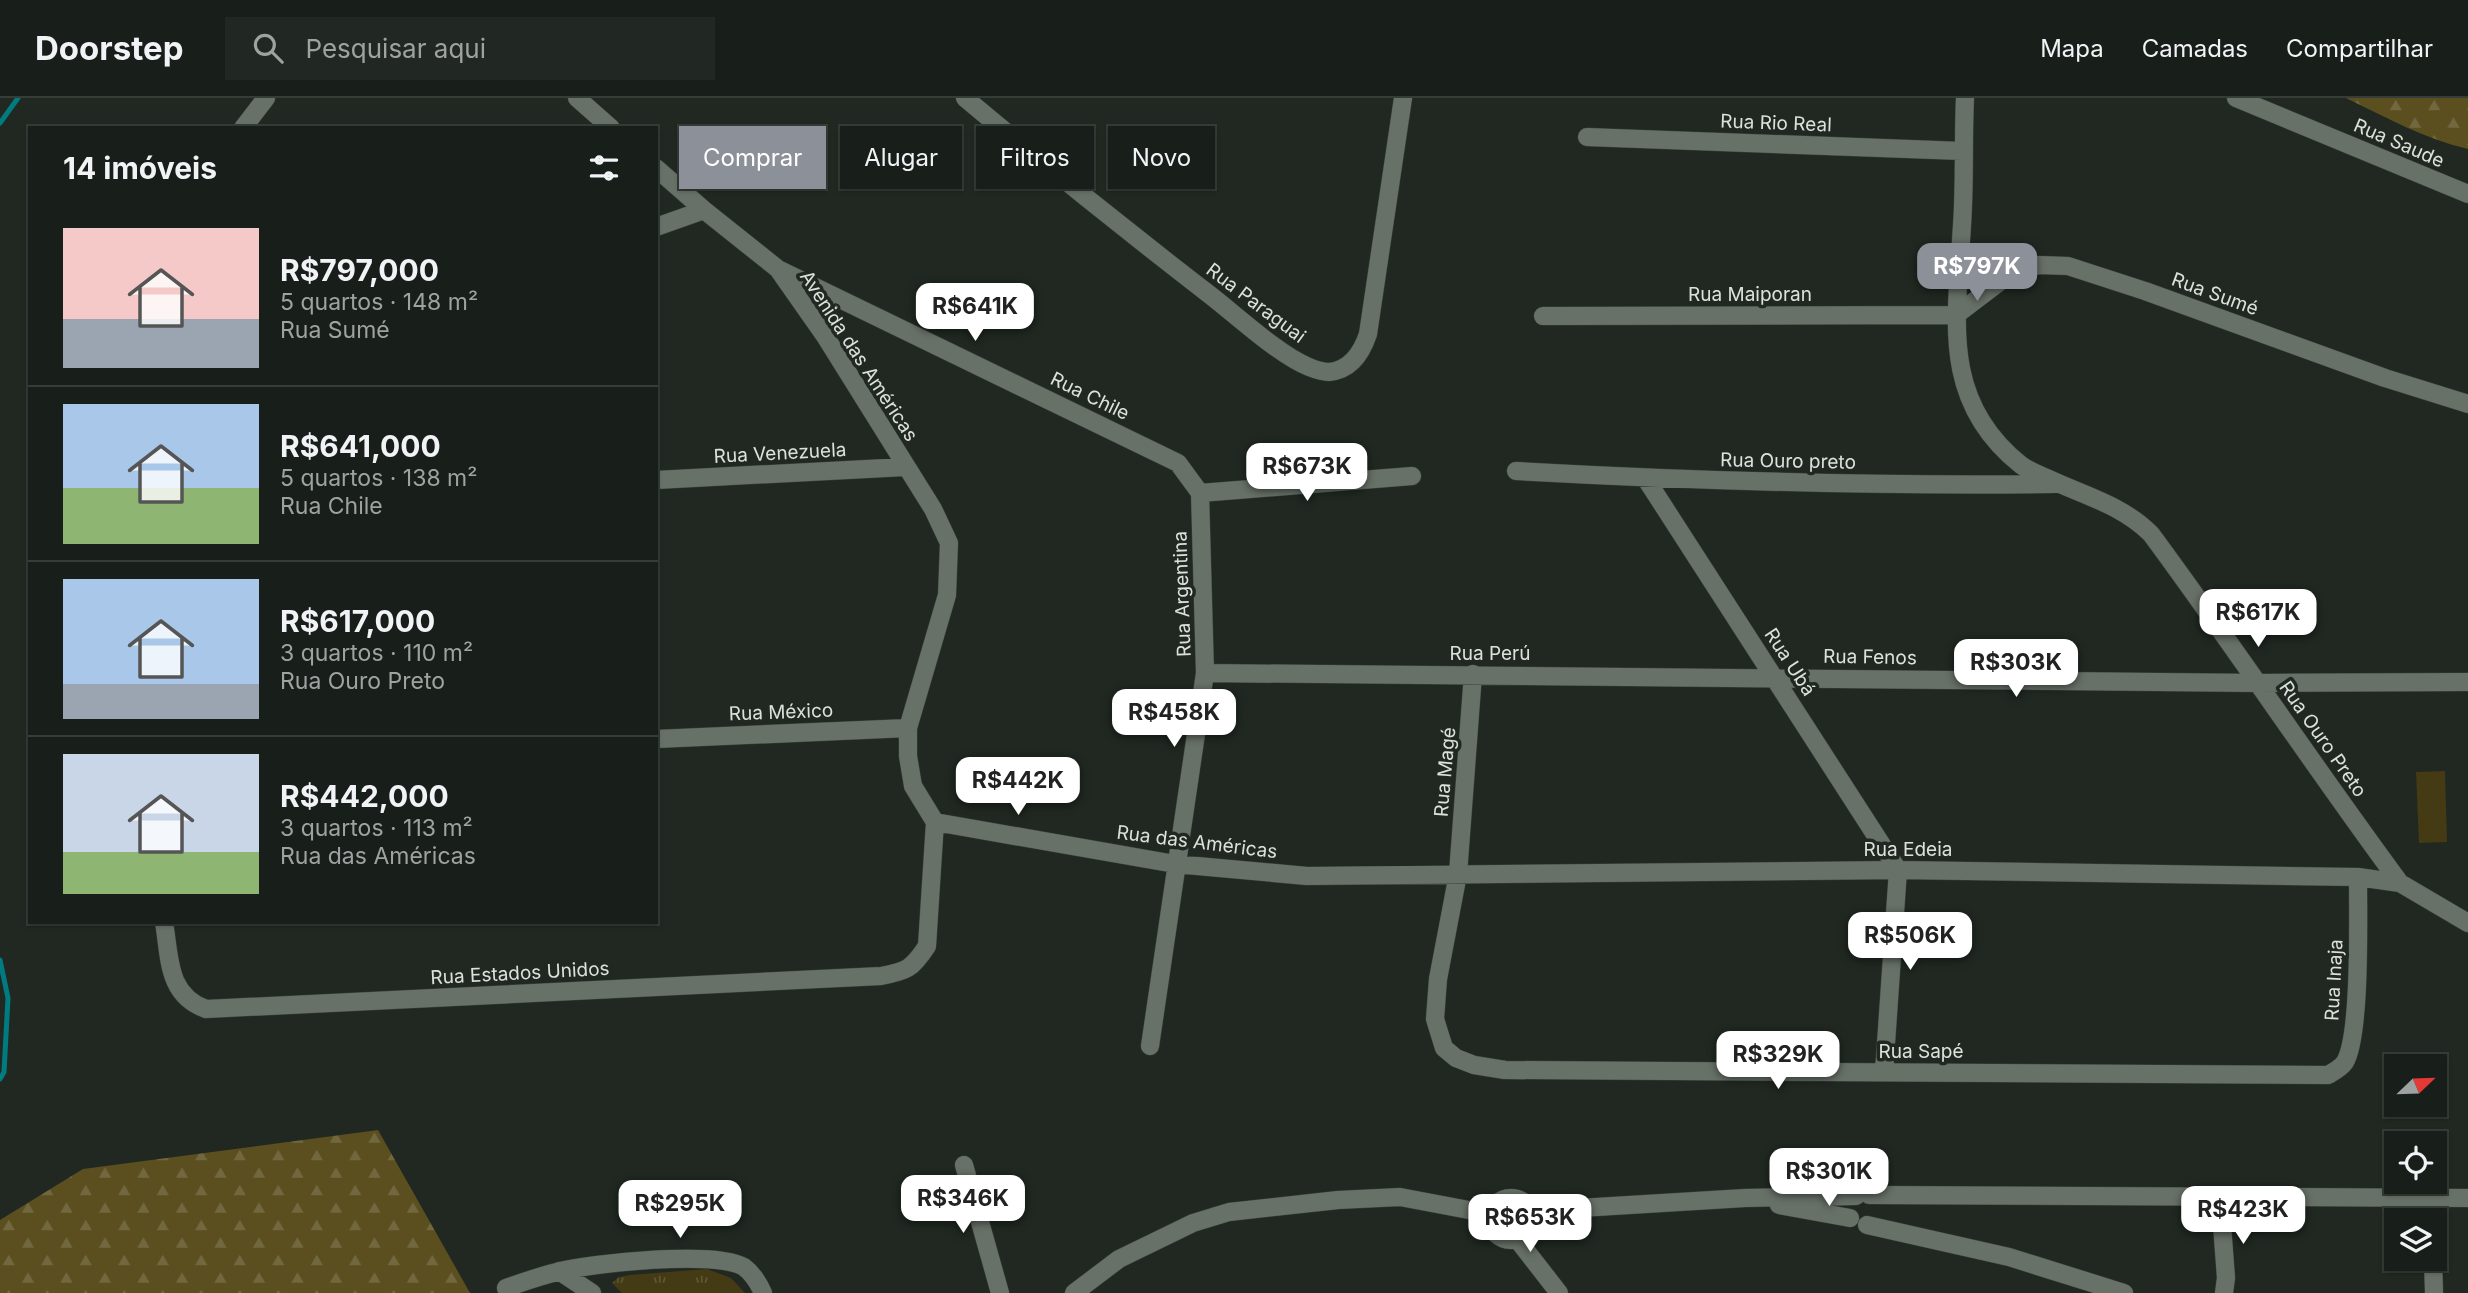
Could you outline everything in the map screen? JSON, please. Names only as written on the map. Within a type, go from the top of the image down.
[{"type":"street","points":[[245,126],[266,98]]},
{"type":"street","points":[[577,98],[609,126]]},
{"type":"street","name":"Rua Paraguai","points":[[965,98],[1278,348],[1308,367],[1328,372],[1346,367],[1355,360],[1363,350],[1368,334],[1402,98]]},
{"type":"street","name":"Rua Ouro Preto","points":[[1965,98],[1962,152],[1963,221],[1956,315],[1958,361],[1966,394],[1979,419],[2001,448],[2023,467],[2113,506],[2139,522],[2259,683],[2328,786],[2400,883]]},
{"type":"street","name":"Rua Saude","points":[[2235,98],[2468,194]]},
{"type":"street","name":"Rua Rio Real","points":[[1587,137],[1962,152]]},
{"type":"street","points":[[658,170],[704,211],[778,269]]},
{"type":"street","points":[[658,226],[704,211]]},
{"type":"street","name":"Rua Sumé","points":[[1956,315],[2001,280],[2020,270],[2039,264],[2068,266],[2385,378],[2468,404]]},
{"type":"street","name":"Rua Chile","points":[[778,269],[1178,463],[1200,493]]},
{"type":"street","name":"Avenida das Américas","points":[[778,269],[825,336],[905,467]]},
{"type":"street","name":"Rua Maiporan","points":[[1544,316],[1956,315]]},
{"type":"street","points":[[905,467],[942,526],[949,543],[947,595],[908,728],[908,756],[913,786],[935,822]]},
{"type":"street","name":"Rua Venezuela","points":[[658,480],[905,467]]},
{"type":"street","name":"Rua Ouro preto","points":[[1517,471],[1646,479],[1913,486],[2059,484]]},
{"type":"street","points":[[1200,493],[1412,476]]},
{"type":"street","name":"Rua Ubá","points":[[1646,479],[1898,870]]},
{"type":"street","name":"Rua Argentina","points":[[1150,1046],[1205,673],[1200,493]]},
{"type":"street","name":"Rua Perú","points":[[1205,673],[1775,677]]},
{"type":"street","name":"Rua Magé","points":[[1458,874],[1473,674]]},
{"type":"street","name":"Rua Fenos","points":[[1775,677],[2259,683],[2468,682]]},
{"type":"street","name":"Rua México","points":[[658,738],[908,728]]},
{"type":"street","name":"Rua das Américas","points":[[935,822],[1175,863],[1307,876],[1458,874]]},
{"type":"street","name":"Rua Estados Unidos","points":[[164,924],[172,974],[180,991],[191,1004],[206,1009],[880,976],[904,972],[918,960],[928,946],[935,822]]},
{"type":"street","points":[[1884,1072],[1898,870]]},
{"type":"street","name":"Rua Edeia","points":[[1458,874],[1898,870],[2358,877]]},
{"type":"street","name":"Rua Sapé","points":[[1458,874],[1438,979],[1435,1019],[1444,1048],[1456,1058],[1474,1065],[1505,1070],[2328,1075]]},
{"type":"street","name":"Rua Ouro Preto","points":[[2358,877],[2400,883],[2468,923]]},
{"type":"street","name":"Rua Inaja","points":[[2328,1075],[2344,1065],[2352,1037],[2358,877]]},
{"type":"street","points":[[964,1165],[1000,1293]]},
{"type":"street","points":[[1862,1196],[1874,1199],[1878,1211],[1873,1222],[1859,1222],[1848,1206],[1862,1196]]},
{"type":"street","points":[[1530,1211],[1745,1198],[1862,1196],[2468,1198]]},
{"type":"street","points":[[1074,1293],[1119,1259],[1193,1223],[1229,1212],[1338,1200],[1400,1197],[1490,1214]]},
{"type":"street","points":[[1509,1198],[1525,1203],[1530,1211],[1530,1228],[1517,1239],[1500,1237],[1490,1223],[1494,1206],[1509,1198]]},
{"type":"street","points":[[1745,1198],[2009,1257],[2124,1293]]},
{"type":"street","points":[[2220,1198],[2224,1293]]},
{"type":"street","points":[[2431,1199],[2431,1208]]},
{"type":"street","points":[[1517,1239],[1559,1293]]},
{"type":"street","points":[[506,1287],[559,1271],[638,1261],[708,1258],[729,1261],[745,1268],[763,1293]]},
{"type":"street","points":[[559,1271],[592,1293]]},
{"type":"street","points":[[2433,1271],[2434,1293]]},
{"type":"green space","points":[[2346,98],[2468,98],[2468,149],[2421,133]]},
{"type":"green space","points":[[2445,771],[2447,842],[2419,843],[2416,772]]},
{"type":"green space","points":[[378,1130],[470,1293],[0,1293],[0,1220],[83,1169]]},
{"type":"green space","points":[[707,1269],[731,1278],[745,1293],[622,1293],[612,1283],[619,1277],[630,1275]]},
{"type":"waterway","points":[[0,123],[18,98]]},
{"type":"waterway","points":[[0,960],[8,998],[4,1072],[0,1079]]}]
